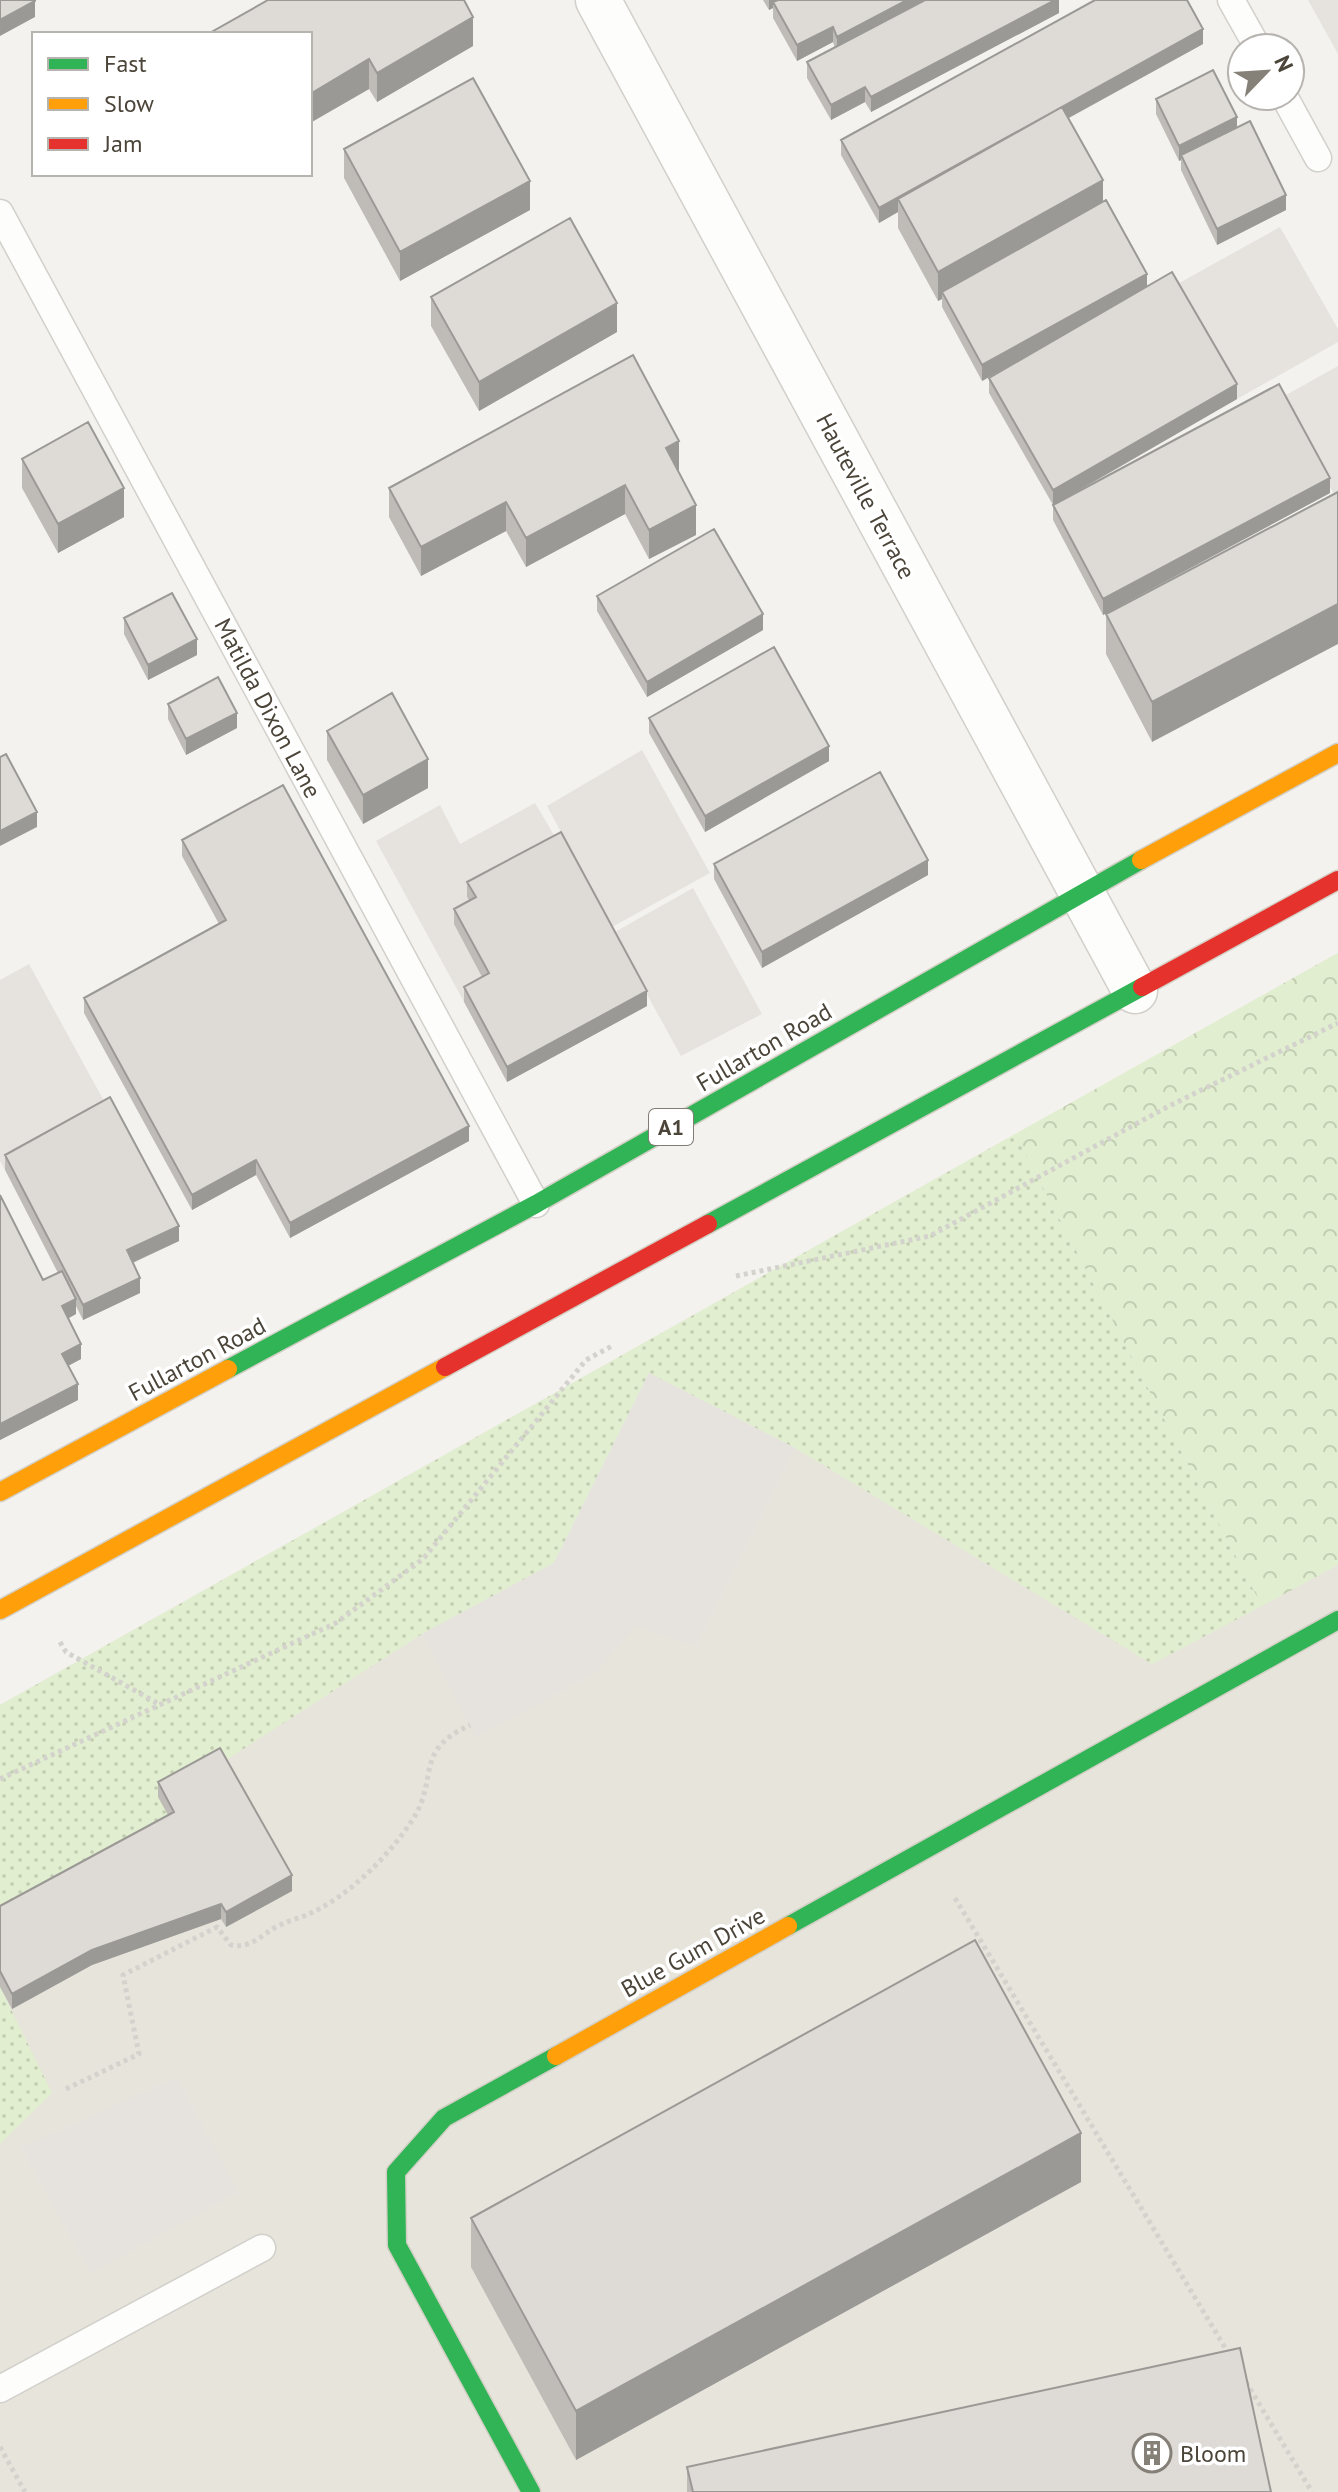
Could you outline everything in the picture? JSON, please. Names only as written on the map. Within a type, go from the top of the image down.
[{"type":"main road","name":"Fullarton Road","points":[[0,1492],[536,1204],[1082,893],[1338,753]]},
{"type":"main road","points":[[0,1610],[1338,880]]},
{"type":"main road","name":"Blue Gum Drive","points":[[531,2492],[397,2245],[396,2172],[444,2118],[1338,1620]]},
{"type":"street","name":"Hauteville Terrace","points":[[598,0],[1135,991]]},
{"type":"lane","points":[[1231,0],[1249,32]]},
{"type":"lane","points":[[1293,112],[1318,158]]},
{"type":"lane","name":"Matilda Dixon Lane","points":[[0,213],[536,1204]]},
{"type":"lane","points":[[0,2389],[262,2248]]},
{"type":"path","points":[[735,1276],[930,1236],[1169,1106],[1338,1023]]},
{"type":"path","points":[[0,1779],[336,1623],[423,1559],[586,1360],[613,1345]]},
{"type":"path","points":[[66,1652],[160,1705]]},
{"type":"path","points":[[66,2089],[139,2054],[123,1975],[217,1927],[231,1945],[242,1947],[258,1941],[273,1928],[311,1913],[364,1877],[396,1843],[415,1815],[433,1751],[450,1734],[470,1725]]},
{"type":"path","points":[[926,1849],[1312,2492]]},
{"type":"path","points":[[0,2447],[25,2492]]},
{"type":"shaded area","points":[[1308,0],[1338,0],[1338,54]]},
{"type":"shaded area","points":[[1280,227],[1338,329],[1338,342],[1237,399],[1172,287]]},
{"type":"shaded area","points":[[1338,366],[1338,501],[1279,399]]},
{"type":"shaded area","points":[[642,750],[710,873],[612,927],[547,806]]},
{"type":"shaded area","points":[[535,803],[561,847],[468,897],[476,912],[489,989],[464,1002],[376,841],[440,805],[460,844]]},
{"type":"shaded area","points":[[693,888],[762,1014],[681,1056],[613,933]]},
{"type":"shaded area","points":[[1338,953],[1338,2492],[0,2492],[0,1705]]},
{"type":"shaded area","points":[[29,964],[110,1112],[5,1170],[0,1161],[0,980]]},
{"type":"shaded area","points":[[649,1373],[795,1448],[696,1646],[635,1626],[596,1673],[476,1737],[422,1634],[554,1563]]},
{"type":"shaded area","points":[[177,2077],[238,2192],[91,2273],[21,2148]]},
{"type":"green space","points":[[1338,953],[1338,1565],[1262,1606],[1015,1134]]},
{"type":"green space","points":[[1015,1134],[1262,1606],[1152,1664],[795,1448],[649,1373],[554,1563],[422,1634],[220,1764],[174,1827],[0,1922],[0,1705]]},
{"type":"green space","points":[[0,1987],[52,2093],[0,2144]]},
{"type":"building","points":[[0,0],[35,0],[35,1],[0,20]]},
{"type":"building","points":[[268,0],[464,0],[473,17],[377,73],[369,59],[312,93],[312,32],[212,32]]},
{"type":"building","points":[[907,0],[837,37],[833,27],[797,45],[773,2]]},
{"type":"building","points":[[925,0],[1055,0],[871,97],[865,87],[831,105],[807,62]]},
{"type":"building","points":[[1095,0],[1187,0],[1203,29],[879,208],[841,140]]},
{"type":"building","points":[[1213,70],[1226,95],[1226,112],[1234,112],[1237,117],[1179,146],[1156,99]]},
{"type":"building","points":[[473,78],[530,181],[400,252],[344,149]]},
{"type":"building","points":[[1062,107],[1103,180],[938,272],[898,199]]},
{"type":"building","points":[[1250,121],[1286,195],[1217,229],[1181,155]]},
{"type":"building","points":[[1106,200],[1147,274],[982,365],[942,292]]},
{"type":"building","points":[[570,218],[617,303],[479,382],[431,297]]},
{"type":"building","points":[[1172,272],[1237,384],[1053,490],[989,378]]},
{"type":"building","points":[[633,355],[679,441],[666,448],[696,505],[649,530],[625,485],[526,538],[506,502],[421,547],[389,488]]},
{"type":"building","points":[[1279,384],[1330,478],[1103,599],[1053,505]]},
{"type":"building","points":[[88,422],[124,488],[58,524],[22,459]]},
{"type":"building","points":[[1338,492],[1338,604],[1152,702],[1106,614]]},
{"type":"building","points":[[714,529],[763,614],[647,682],[597,596]]},
{"type":"building","points":[[172,593],[197,639],[148,665],[124,618]]},
{"type":"building","points":[[774,647],[829,746],[705,816],[649,718]]},
{"type":"building","points":[[218,677],[237,713],[186,739],[168,704]]},
{"type":"building","points":[[392,693],[428,759],[363,795],[327,731]]},
{"type":"building","points":[[6,754],[37,812],[0,831],[0,757]]},
{"type":"building","points":[[880,772],[928,860],[762,952],[714,864]]},
{"type":"building","points":[[283,785],[469,1126],[290,1223],[256,1160],[192,1195],[84,998],[226,920],[182,840]]},
{"type":"building","points":[[561,832],[647,991],[507,1067],[464,987],[489,973],[454,909],[476,897],[467,882]]},
{"type":"building","points":[[110,1097],[179,1226],[127,1250],[140,1278],[83,1305],[5,1155]]},
{"type":"building","points":[[0,1195],[43,1280],[62,1271],[76,1299],[62,1306],[81,1344],[62,1354],[78,1384],[0,1424]]},
{"type":"building","points":[[220,1748],[292,1875],[226,1912],[221,1904],[92,1950],[12,1994],[0,1971],[0,1906],[174,1812],[158,1782]]},
{"type":"building","points":[[975,1940],[1081,2133],[576,2411],[471,2218]]},
{"type":"building","points":[[1240,2348],[1271,2492],[693,2492],[687,2467]]},
{"type":"traffic: fast","points":[[228,1369],[536,1204],[1141,860]]},
{"type":"traffic: fast","points":[[708,1224],[1142,987]]},
{"type":"traffic: fast","points":[[788,1926],[1338,1620]]},
{"type":"traffic: fast","points":[[531,2492],[397,2245],[396,2172],[444,2118],[556,2056]]},
{"type":"traffic: slow","points":[[1141,860],[1338,753]]},
{"type":"traffic: slow","points":[[0,1610],[445,1367]]},
{"type":"traffic: slow","points":[[0,1492],[228,1369]]},
{"type":"traffic: slow","points":[[556,2056],[788,1926]]},
{"type":"traffic: jam","points":[[1142,987],[1338,880]]},
{"type":"traffic: jam","points":[[445,1367],[708,1224]]},
{"type":"place","name":"Bloom","points":[[1152,2453]]}]
